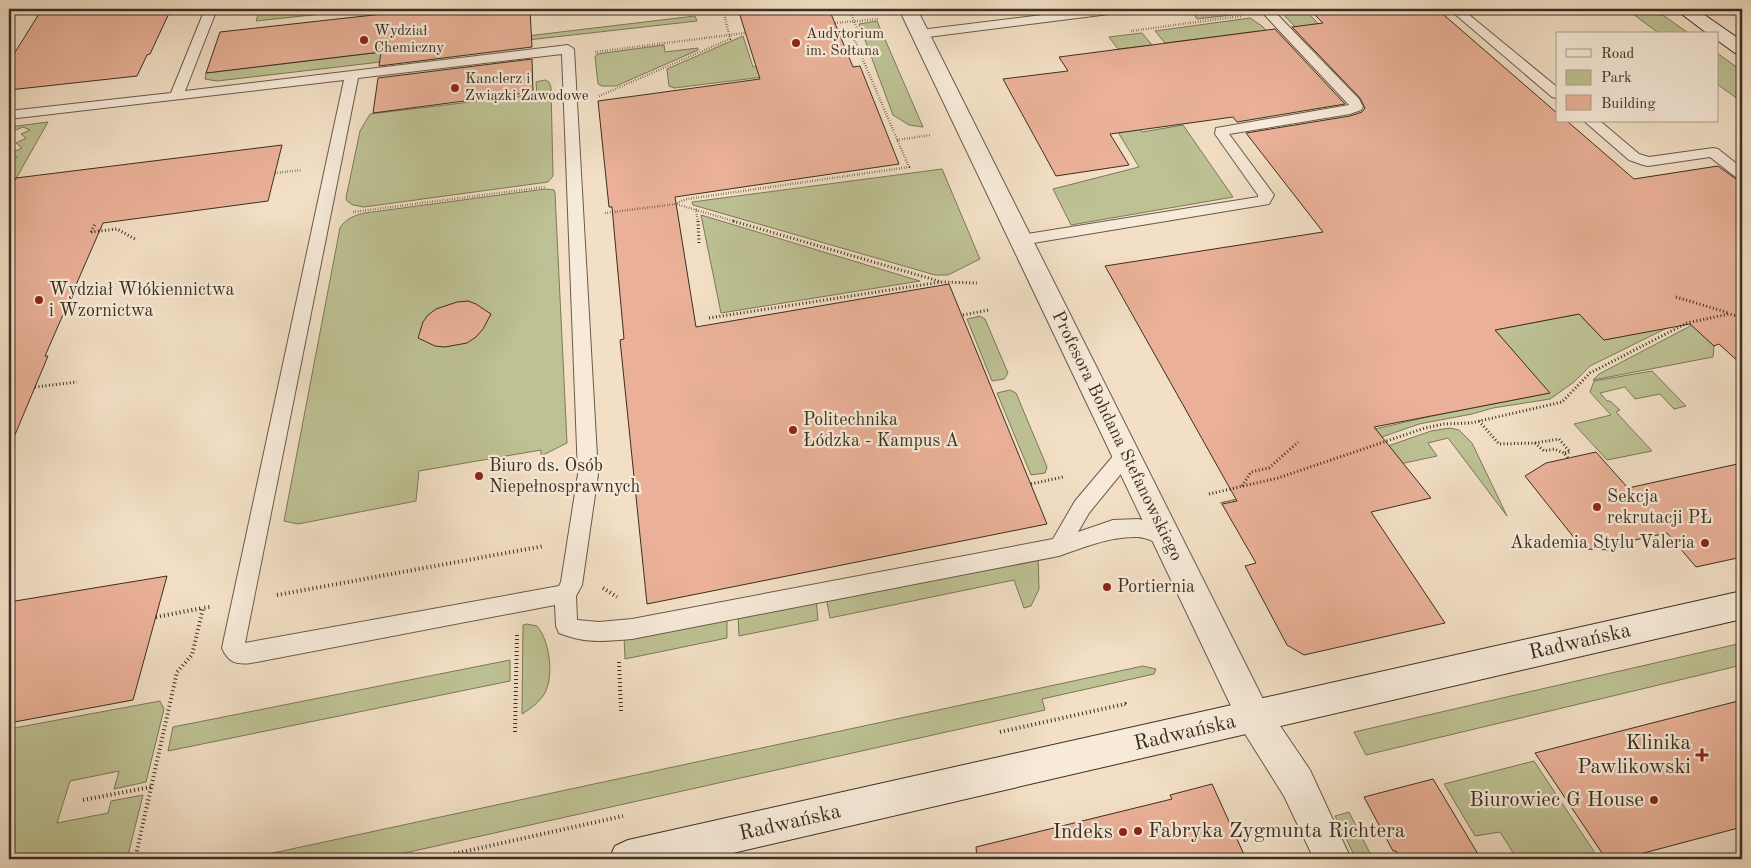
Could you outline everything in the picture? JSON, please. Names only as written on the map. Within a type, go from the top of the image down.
[{"type":"street","name":"Profesora Bohdana Stefanowskiego","points":[[908,9],[1254,716],[1296,783],[1333,859]]},
{"type":"street","points":[[1684,9],[1717,32]]},
{"type":"street","points":[[1718,32],[1742,49]]},
{"type":"street","name":"Radwańska","points":[[628,859],[1742,605]]},
{"type":"lane","points":[[176,96],[211,9]]},
{"type":"lane","points":[[920,34],[1117,9]]},
{"type":"lane","points":[[1021,240],[1264,201],[1266,196],[1221,131],[1350,110],[1356,107],[1354,102],[1265,9]]},
{"type":"lane","points":[[1455,9],[1556,93]]},
{"type":"lane","points":[[9,115],[568,49],[576,182],[588,474],[587,491],[571,584],[565,594],[567,626],[577,631],[632,629],[1059,547],[1113,529],[1139,528],[1166,537]]},
{"type":"lane","points":[[352,75],[233,648],[239,654],[251,654],[565,594]]},
{"type":"lane","points":[[1592,122],[1634,157],[1641,160],[1648,162],[1713,152],[1742,175]]},
{"type":"lane","points":[[1059,547],[1082,508],[1126,454]]},
{"type":"path","points":[[594,98],[730,39],[723,9]]},
{"type":"path","points":[[577,217],[676,204],[687,200],[909,167],[854,39],[858,31],[849,9]]},
{"type":"path","points":[[835,23],[880,19]]},
{"type":"path","points":[[593,56],[598,50],[745,33]]},
{"type":"path","points":[[897,140],[931,135]]},
{"type":"path","points":[[275,173],[299,170]]},
{"type":"path","points":[[323,216],[576,182]]},
{"type":"path","points":[[676,204],[942,282]]},
{"type":"path","points":[[696,209],[700,230],[699,243]]},
{"type":"path","points":[[95,224],[91,232],[117,229],[135,239]]},
{"type":"path","points":[[709,318],[942,282],[977,283]]},
{"type":"path","points":[[1676,297],[1742,317]]},
{"type":"path","points":[[963,315],[989,310]]},
{"type":"path","points":[[1208,494],[1278,478],[1411,432],[1444,424],[1479,421],[1562,402],[1590,373],[1597,369],[1687,323],[1729,314]]},
{"type":"path","points":[[35,388],[77,382]]},
{"type":"path","points":[[1479,421],[1498,444],[1534,444],[1559,439],[1570,452],[1564,453]]},
{"type":"path","points":[[1242,487],[1251,472],[1269,468],[1298,442]]},
{"type":"path","points":[[1534,444],[1544,451],[1554,449],[1564,453],[1568,458]]},
{"type":"path","points":[[1031,484],[1063,478]]},
{"type":"path","points":[[601,586],[620,598]]},
{"type":"path","points":[[515,732],[518,604]]},
{"type":"path","points":[[156,617],[203,608]]},
{"type":"path","points":[[617,630],[621,711]]},
{"type":"path","points":[[83,800],[151,787]]},
{"type":"green space","points":[[260,9],[368,9],[256,21]]},
{"type":"green space","points":[[1191,9],[1224,9],[1240,14],[1197,19]]},
{"type":"green space","points":[[1278,9],[1304,9],[1357,64],[1334,67]]},
{"type":"green space","points":[[1626,9],[1654,9],[1687,32],[1657,32]]},
{"type":"green space","points":[[695,16],[697,21],[510,42],[510,38]]},
{"type":"green space","points":[[1250,18],[1262,26],[1289,56],[1259,31],[1165,43],[1155,31]]},
{"type":"green space","points":[[877,21],[923,127],[909,125],[893,115],[859,24]]},
{"type":"green space","points":[[1142,33],[1152,45],[1118,49],[1109,37]]},
{"type":"green space","points":[[743,36],[753,67],[800,61],[804,72],[674,88],[669,86],[667,69]]},
{"type":"green space","points":[[664,45],[665,52],[698,48],[698,50],[616,86],[602,86],[598,84],[595,57],[597,54]]},
{"type":"green space","points":[[416,48],[415,58],[217,81],[205,79],[206,73]]},
{"type":"green space","points":[[1718,54],[1742,71],[1742,87],[1736,88],[1742,93],[1742,102],[1718,85]]},
{"type":"green space","points":[[545,80],[549,82],[551,87],[553,176],[548,182],[364,207],[353,205],[347,201],[346,198],[360,131],[370,114],[537,94],[536,82]]},
{"type":"green space","points":[[1127,109],[1142,132],[1183,125],[1233,197],[1071,225],[1053,189],[1139,167],[1106,112]]},
{"type":"green space","points":[[48,122],[9,191],[9,168],[13,165],[9,162],[17,157],[11,153],[22,148],[16,143],[26,138],[21,134],[30,130],[23,127],[9,133],[9,127]]},
{"type":"green space","points":[[942,169],[980,259],[948,275],[935,275],[693,205],[692,202]]},
{"type":"green space","points":[[545,189],[554,190],[555,193],[567,443],[541,456],[541,450],[419,471],[416,501],[298,524],[284,521],[342,225],[351,218],[365,213]]},
{"type":"green space","points":[[701,215],[920,281],[721,313]]},
{"type":"green space","points":[[1579,314],[1604,340],[1669,327],[1590,366],[1574,382],[1550,399],[1493,408],[1419,424],[1362,444],[1318,442],[1432,416],[1549,393],[1495,330]]},
{"type":"green space","points":[[980,316],[985,319],[1008,373],[1004,379],[992,381],[967,319]]},
{"type":"green space","points":[[1692,325],[1714,346],[1713,357],[1593,380],[1599,374]]},
{"type":"green space","points":[[1652,371],[1686,406],[1674,409],[1660,394],[1635,399],[1625,387],[1600,393],[1607,401],[1610,401],[1620,410],[1616,412],[1652,451],[1607,460],[1574,424],[1611,415],[1590,392],[1594,381]]},
{"type":"green space","points":[[1010,390],[1016,393],[1047,467],[1045,473],[1031,475],[997,393]]},
{"type":"green space","points":[[1450,428],[1459,430],[1472,443],[1507,516],[1448,438],[1428,443],[1437,456],[1220,503],[1270,491],[1345,461],[1431,431]]},
{"type":"green space","points":[[1038,555],[1039,589],[1031,606],[1024,608],[1014,580],[830,618],[826,597]]},
{"type":"green space","points":[[816,599],[818,620],[739,636],[738,615]]},
{"type":"green space","points":[[727,617],[727,638],[625,659],[624,637]]},
{"type":"green space","points":[[523,625],[537,626],[545,641],[550,670],[547,689],[543,696],[534,706],[522,714]]},
{"type":"green space","points":[[1742,643],[1742,665],[1366,755],[1354,732]]},
{"type":"green space","points":[[510,660],[510,681],[168,751],[173,727]]},
{"type":"green space","points":[[1143,666],[1156,669],[1154,674],[1042,699],[1045,710],[378,859],[245,859]]},
{"type":"green space","points":[[160,701],[164,709],[146,782],[114,789],[119,771],[70,781],[57,823],[108,813],[111,801],[143,795],[127,859],[9,859],[9,729]]},
{"type":"green space","points":[[1534,761],[1599,859],[1517,859],[1500,832],[1475,836],[1444,784]]},
{"type":"green space","points":[[1349,812],[1373,859],[1356,859],[1335,816]]},
{"type":"building","points":[[42,9],[171,9],[150,54],[147,55],[137,76],[9,90],[9,62]]},
{"type":"building","name":"Wydział Chemiczny","points":[[428,9],[530,9],[532,47],[379,66],[381,52],[206,73],[220,32]]},
{"type":"building","points":[[738,9],[829,9],[853,67],[860,66],[899,164],[675,197],[696,327],[949,284],[1047,524],[647,604],[620,340],[624,339],[612,207],[609,207],[598,101],[760,79]]},
{"type":"building","points":[[1309,9],[1437,9],[1556,112],[1556,122],[1568,122],[1634,179],[1718,166],[1742,182],[1742,365],[1719,344],[1714,346],[1690,324],[1604,340],[1579,314],[1495,330],[1550,393],[1374,427],[1431,498],[1371,512],[1445,623],[1304,655],[1287,645],[1245,566],[1256,563],[1222,504],[1237,501],[1105,266],[1323,232],[1246,133],[1350,116],[1362,112],[1365,108],[1360,98],[1292,27],[1323,23]]},
{"type":"building","points":[[1275,29],[1345,104],[1237,122],[1233,117],[1110,134],[1129,165],[1056,176],[1003,79],[1068,71],[1059,57]]},
{"type":"building","name":"Kanclerz i Związki Zawodowe","points":[[532,59],[533,92],[373,113],[378,78]]},
{"type":"building","name":"Wydział Włókiennictwa i Wzornictwa","points":[[282,145],[268,201],[103,223],[45,356],[48,356],[9,449],[9,192],[16,178]]},
{"type":"building","points":[[468,301],[491,314],[476,337],[467,343],[445,347],[435,346],[418,338],[423,322],[436,309],[457,302]]},
{"type":"building","points":[[1596,452],[1628,488],[1742,463],[1742,557],[1696,567],[1667,533],[1621,543],[1616,550],[1583,549],[1525,476],[1546,463]]},
{"type":"building","points":[[167,576],[133,700],[9,723],[9,602]]},
{"type":"building","name":"Biurowiec G House","points":[[1742,700],[1742,827],[1621,859],[1606,859],[1535,753]]},
{"type":"building","points":[[1433,779],[1481,859],[1401,859],[1396,851],[1393,851],[1364,797]]},
{"type":"building","name":"Fabryka Zygmunta Richtera","points":[[1212,784],[1246,859],[977,859],[976,847],[1172,799],[1170,795]]},
{"type":"place","name":"Wydział Chemiczny","points":[[364,40]]},
{"type":"place","name":"Audytorium im. Sołtana","points":[[796,43]]},
{"type":"place","name":"Kanclerz i Związki Zawodowe","points":[[455,88]]},
{"type":"place","name":"Wydział Włókiennictwa i Wzornictwa","points":[[39,300]]},
{"type":"place","name":"Politechnika Łódzka - Kampus A","points":[[793,430]]},
{"type":"place","name":"Biuro ds. Osób Niepełnosprawnych","points":[[479,476]]},
{"type":"place","name":"Sekcja rekrutacji PŁ","points":[[1597,507]]},
{"type":"place","name":"Akademia Stylu Valeria","points":[[1705,543]]},
{"type":"place","name":"Portiernia","points":[[1107,587]]},
{"type":"place","name":"Klinika Pawlikowski","points":[[1702,755]]},
{"type":"place","name":"Biurowiec G House","points":[[1654,800]]},
{"type":"place","name":"Fabryka Zygmunta Richtera","points":[[1138,831]]},
{"type":"place","name":"Indeks","points":[[1123,832]]}]
